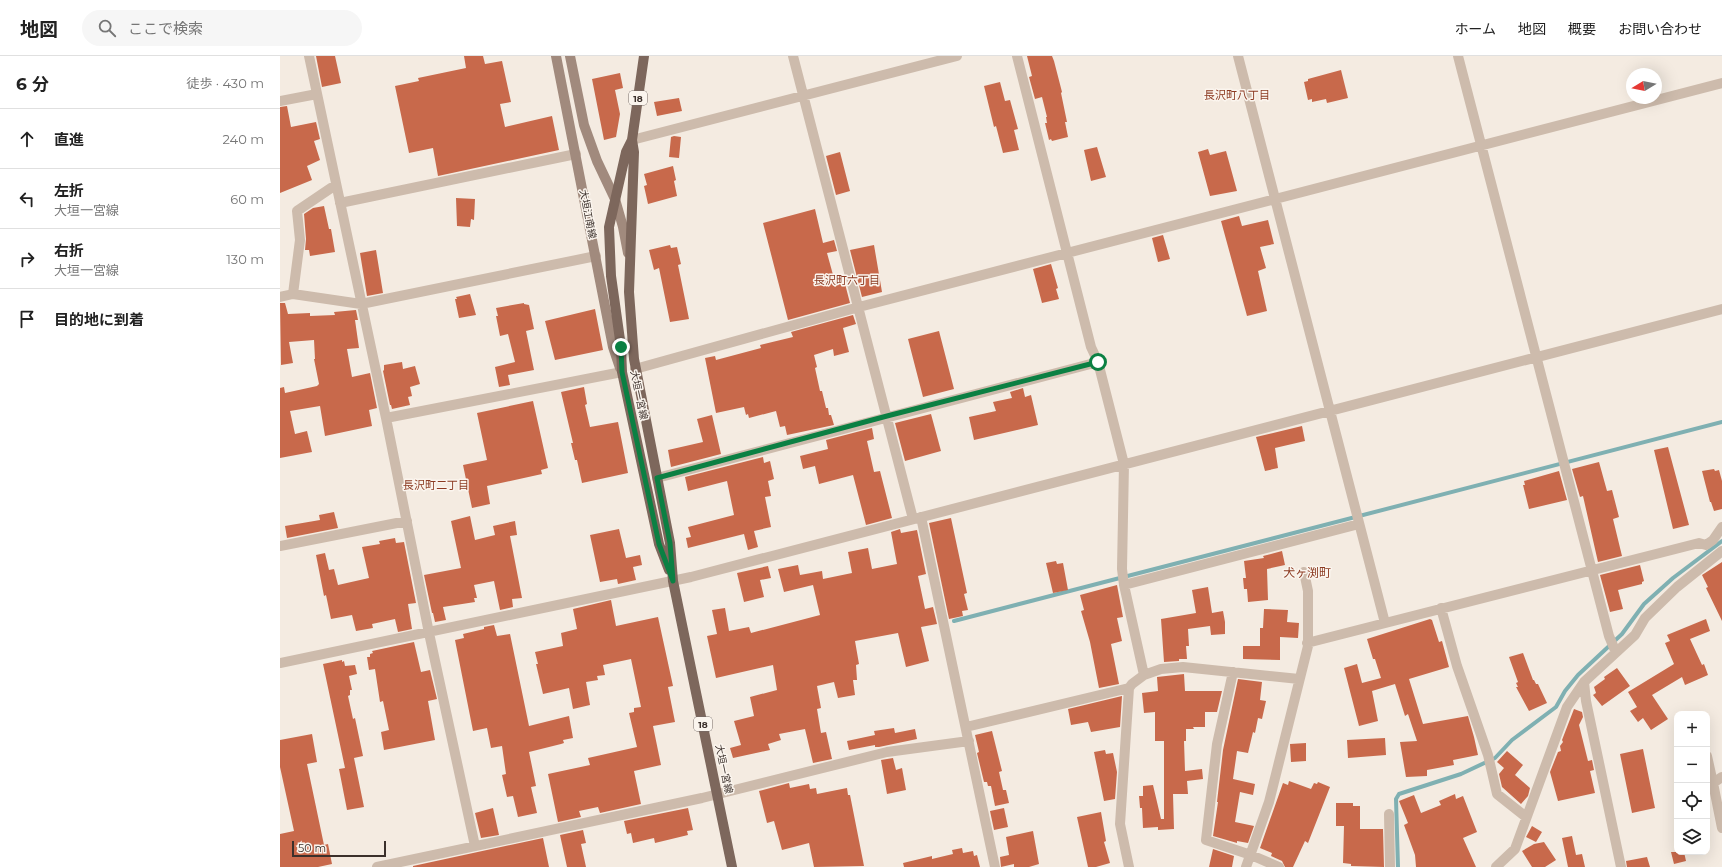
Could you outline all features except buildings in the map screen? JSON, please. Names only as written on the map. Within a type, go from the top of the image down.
[{"type":"main road","name":"大垣江南線","points":[[556,56],[614,347],[622,372]]},
{"type":"main road","points":[[570,56],[584,125],[597,161],[615,199],[623,226],[630,262]]},
{"type":"main road","name":"大垣一宮線","points":[[644,56],[632,140],[634,152],[629,292],[635,369],[670,543],[673,581],[732,867]]},
{"type":"main road","name":"大垣一宮線","points":[[632,140],[626,152],[609,227],[611,276],[621,347],[622,372],[659,544],[673,581]]},
{"type":"street","points":[[309,56],[475,846]]},
{"type":"street","points":[[793,56],[887,416],[917,518],[969,741],[996,867]]},
{"type":"street","points":[[632,140],[957,56]]},
{"type":"street","points":[[1017,56],[1091,347],[1098,362],[1124,464],[1122,569],[1124,585],[1144,675]]},
{"type":"street","points":[[1238,56],[1385,623]]},
{"type":"street","points":[[1458,56],[1536,358],[1614,647]]},
{"type":"street","points":[[635,369],[859,307],[1722,83]]},
{"type":"street","points":[[280,101],[317,94]]},
{"type":"street","points":[[340,204],[576,154]]},
{"type":"street","points":[[293,294],[300,240],[297,211],[336,186]]},
{"type":"street","points":[[280,297],[293,294],[361,304],[596,256]]},
{"type":"street","points":[[280,663],[673,581],[1330,412],[1722,309]]},
{"type":"street","points":[[657,478],[887,416],[1098,362]]},
{"type":"street","points":[[386,418],[622,372]]},
{"type":"street","points":[[280,546],[407,521]]},
{"type":"street","points":[[1124,585],[1359,524]]},
{"type":"street","points":[[1307,643],[1699,543],[1706,545],[1713,540],[1722,527]]},
{"type":"street","points":[[1496,867],[1515,849],[1566,707],[1584,682],[1614,647],[1635,635],[1645,618],[1677,587],[1722,551]]},
{"type":"street","points":[[1246,867],[1269,802],[1308,646],[1308,591],[1304,572]]},
{"type":"street","points":[[1441,608],[1457,666],[1488,755],[1497,794],[1526,817]]},
{"type":"street","points":[[1129,867],[1120,824],[1129,688],[1132,684],[1144,675],[1161,669],[1183,667],[1299,679]]},
{"type":"street","points":[[1233,672],[1217,744],[1206,840],[1251,855],[1279,867]]},
{"type":"street","points":[[1584,682],[1586,701],[1622,867]]},
{"type":"street","points":[[966,728],[1129,688]]},
{"type":"street","points":[[377,867],[717,794],[887,752],[969,741]]},
{"type":"street","points":[[1710,770],[1722,828]]},
{"type":"street","points":[[1713,783],[1722,776]]},
{"type":"street","points":[[1389,814],[1390,867]]},
{"type":"waterway","points":[[954,621],[1722,422]]},
{"type":"waterway","points":[[1398,867],[1396,799],[1399,794],[1461,774],[1495,758],[1512,740],[1556,707],[1565,691],[1578,675],[1622,634],[1644,604],[1673,578],[1722,541]]},
{"type":"district","name":"長沢町八丁目","points":[[1237,95]]},
{"type":"district","name":"長沢町六丁目","points":[[847,280]]},
{"type":"district","name":"長沢町二丁目","points":[[436,485]]},
{"type":"district","name":"犬ヶ渕町","points":[[1307,572]]},
{"type":"route","points":[[621,347],[622,372],[659,544],[673,581],[670,543],[657,478],[887,416],[1098,362]]}]
